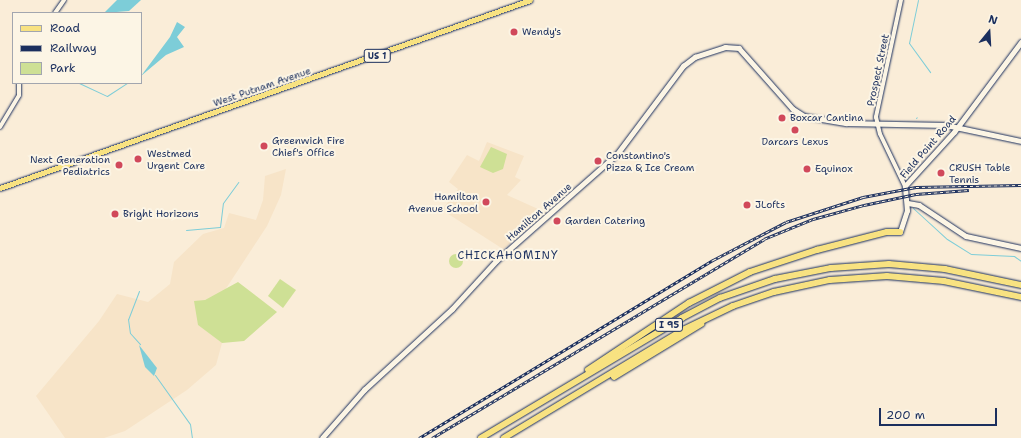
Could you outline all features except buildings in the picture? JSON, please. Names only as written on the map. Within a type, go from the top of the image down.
[{"type":"highway","points":[[552,395],[690,303],[738,277],[817,250],[888,232],[900,232]]},
{"type":"highway","name":"I 95","points":[[481,438],[682,318],[733,293],[803,273],[877,264],[889,264],[945,269],[1021,284]]},
{"type":"highway","name":"I 95","points":[[504,438],[720,312],[788,288],[883,276],[944,281],[1021,297]]},
{"type":"highway","points":[[614,377],[720,312]]},
{"type":"main road","name":"West Putnam Avenue","points":[[0,188],[530,0]]},
{"type":"main road","name":"Field Point Road","points":[[900,232],[908,203],[905,186],[958,127],[1021,42]]},
{"type":"main road","name":"Hamilton Avenue","points":[[322,438],[364,390],[452,309],[496,261],[617,154],[683,66],[702,54],[736,46],[800,115],[846,123],[877,123]]},
{"type":"main road","points":[[877,123],[958,127],[1021,141]]},
{"type":"main road","points":[[908,203],[919,205],[966,236],[1021,248]]},
{"type":"street","points":[[56,12],[64,0]]},
{"type":"street","name":"Prospect Street","points":[[877,123],[901,0]]},
{"type":"street","points":[[0,127],[19,95],[19,84]]},
{"type":"street","points":[[877,123],[905,186]]},
{"type":"shaded area","name":"Hamilton Avenue School","points":[[487,142],[524,156],[515,177],[521,180],[507,195],[547,213],[503,249],[442,210],[458,189],[449,182],[467,155],[479,161]]},
{"type":"shaded area","points":[[286,169],[281,195],[267,226],[225,290],[205,300],[198,325],[222,343],[216,365],[187,390],[125,431],[104,438],[65,438],[36,396],[99,321],[117,294],[148,302],[170,284],[174,262],[203,234],[224,228],[229,213],[256,220],[263,200],[265,176]]},
{"type":"green space","points":[[491,147],[507,154],[503,169],[493,173],[480,167]]},
{"type":"green space","points":[[453,254],[459,254],[463,258],[463,264],[459,268],[453,268],[449,264],[449,258]]},
{"type":"green space","points":[[280,279],[296,290],[283,308],[268,296]]},
{"type":"green space","points":[[238,282],[277,312],[244,341],[222,343],[198,325],[194,301],[205,300]]},
{"type":"water","points":[[117,0],[141,0],[129,11],[105,12]]},
{"type":"water","points":[[177,22],[185,27],[177,37],[184,47],[166,55],[142,75],[142,75],[170,37]]},
{"type":"water","points":[[139,345],[157,368],[154,376],[145,367]]},
{"type":"waterway","points":[[918,0],[909,43],[930,72]]},
{"type":"waterway","points":[[81,84],[107,96],[125,84]]},
{"type":"waterway","points":[[905,168],[907,178]]},
{"type":"waterway","points":[[186,230],[220,227],[223,203],[238,182]]},
{"type":"waterway","points":[[913,208],[947,239],[971,254],[1014,256],[1021,261]]},
{"type":"waterway","points":[[139,291],[128,319],[130,333],[140,344]]},
{"type":"waterway","points":[[155,375],[190,424],[192,438]]},
{"type":"railway","points":[[419,438],[713,260],[786,222],[863,197],[916,187],[1021,185]]},
{"type":"railway","points":[[432,438],[764,239],[813,219],[864,205],[916,194],[969,190]]},
{"type":"place","name":"Wendy's","points":[[514,32]]},
{"type":"place","name":"Boxcar Cantina","points":[[782,118]]},
{"type":"place","name":"Darcars Lexus","points":[[795,130]]},
{"type":"place","name":"Greenwich Fire Chief's Office","points":[[264,146]]},
{"type":"place","name":"Westmed Urgent Care","points":[[138,159]]},
{"type":"place","name":"Constantino's Pizza & Ice Cream","points":[[598,161]]},
{"type":"place","name":"Next Generation Pediatrics","points":[[119,165]]},
{"type":"place","name":"Equinox","points":[[807,169]]},
{"type":"place","name":"CRUSH Table Tennis","points":[[941,173]]},
{"type":"place","name":"Hamilton Avenue School","points":[[486,202]]},
{"type":"place","name":"JLofts","points":[[747,205]]},
{"type":"place","name":"Bright Horizons","points":[[115,214]]},
{"type":"place","name":"Garden Catering","points":[[557,221]]},
{"type":"district","name":"CHICKAHOMINY","points":[[508,256]]}]
